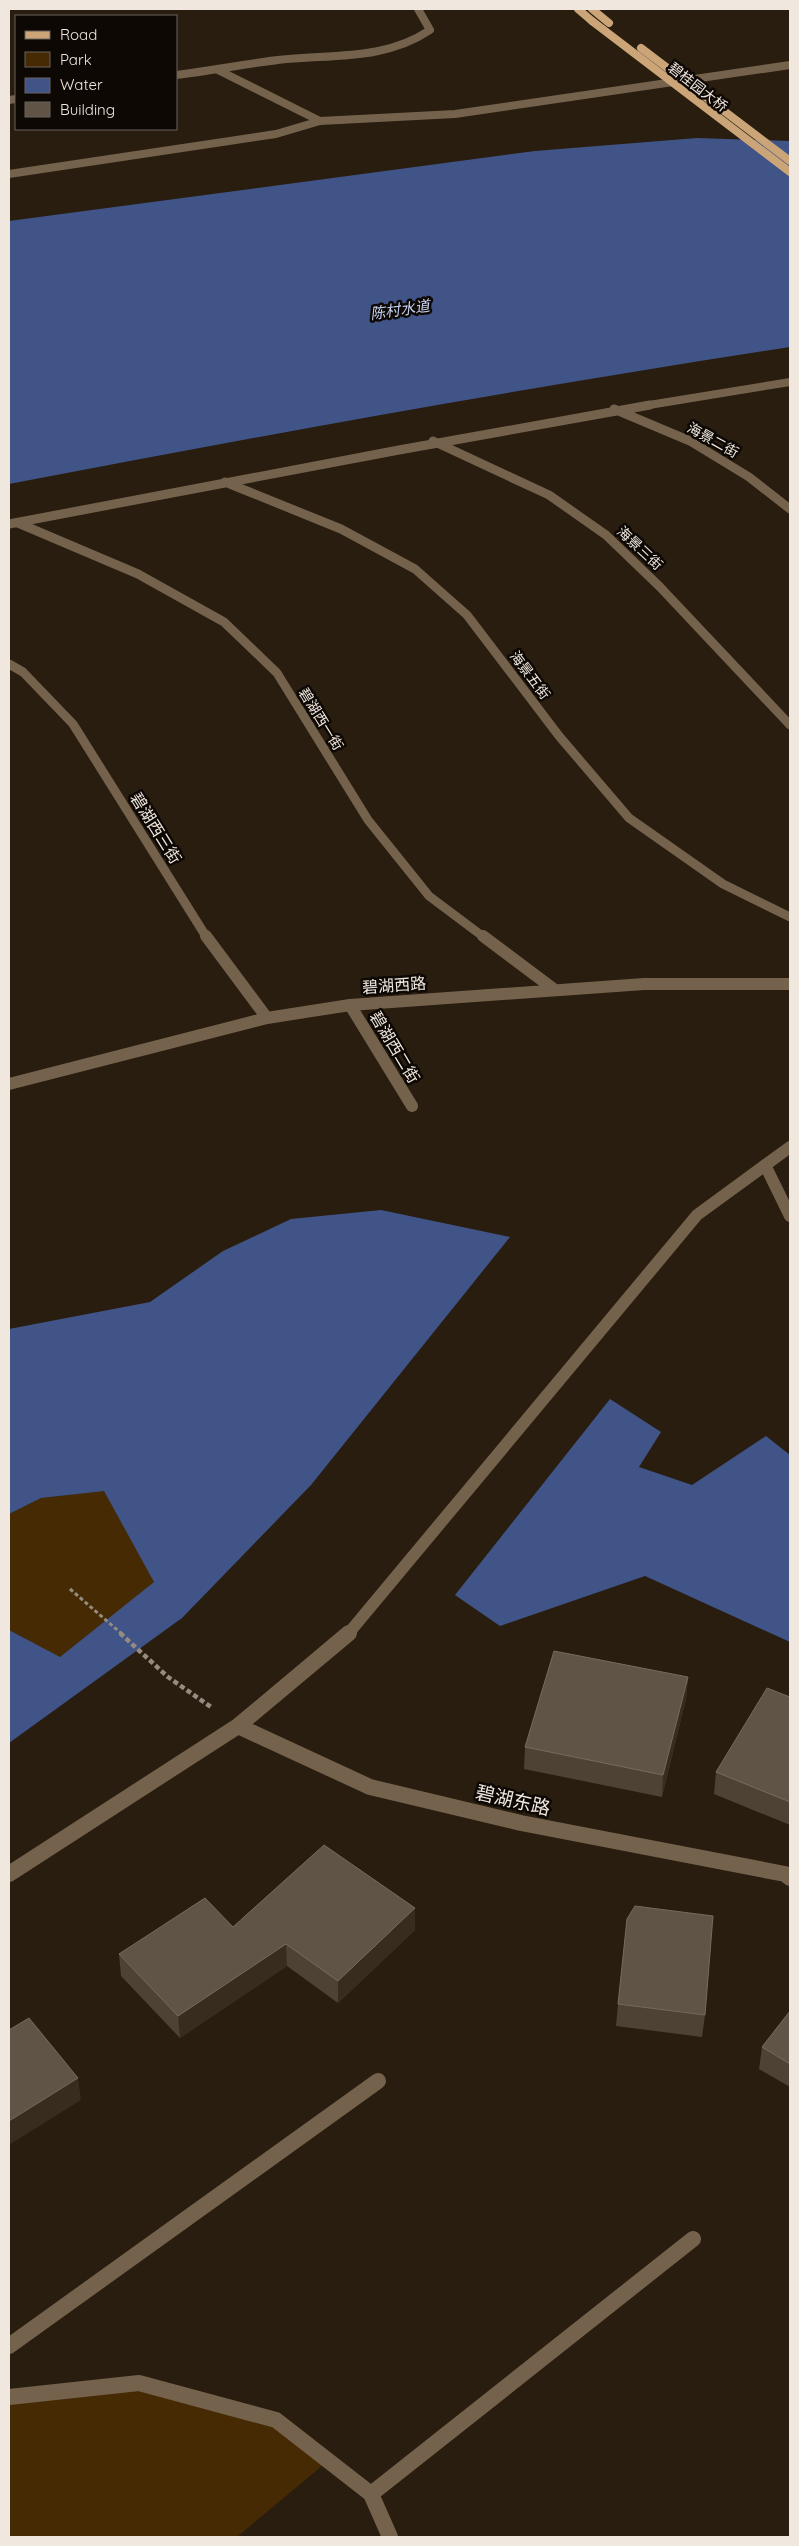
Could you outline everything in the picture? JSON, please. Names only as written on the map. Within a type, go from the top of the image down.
[{"type":"main road","name":"碧桂园大桥","points":[[578,9],[790,172]]},
{"type":"main road","points":[[592,9],[617,29]]},
{"type":"main road","name":"碧桂园大桥","points":[[632,41],[790,161]]},
{"type":"street","points":[[178,75],[279,60],[372,54],[399,47],[418,41],[430,30],[418,9]]},
{"type":"street","points":[[9,174],[276,134],[320,121],[455,114],[790,65]]},
{"type":"street","points":[[218,70],[320,121]]},
{"type":"street","points":[[13,524],[433,441],[614,409],[790,382]]},
{"type":"street","name":"海景二街","points":[[614,409],[690,441],[749,477],[790,509]]},
{"type":"street","name":"海景三街","points":[[433,441],[549,495],[606,535],[660,586],[790,725]]},
{"type":"street","name":"海景五街","points":[[225,482],[341,529],[416,569],[467,615],[559,736],[629,818],[723,884],[790,917]]},
{"type":"street","name":"碧湖西一街","points":[[13,524],[138,574],[224,622],[277,673],[368,820],[429,896],[555,990]]},
{"type":"street","name":"碧湖西三街","points":[[9,664],[23,672],[73,724],[200,928],[267,1018]]},
{"type":"street","name":"碧湖西路","points":[[12,1083],[267,1018],[350,1005],[644,984],[790,984]]},
{"type":"street","name":"碧湖西二街","points":[[350,1005],[412,1106]]},
{"type":"street","points":[[9,1070],[12,1083]]},
{"type":"street","points":[[9,1874],[238,1726],[348,1634],[697,1214],[790,1147]]},
{"type":"street","points":[[766,1165],[790,1216]]},
{"type":"street","name":"碧湖东路","points":[[238,1726],[370,1787],[521,1823],[785,1874],[790,1878]]},
{"type":"street","points":[[9,2346],[378,2081]]},
{"type":"street","points":[[371,2494],[693,2239]]},
{"type":"street","points":[[9,2397],[139,2383],[276,2420],[371,2494],[390,2537]]},
{"type":"path","points":[[70,1589],[168,1677],[238,1726]]},
{"type":"green space","points":[[104,1490],[155,1582],[60,1658],[9,1630],[9,1514],[41,1498]]},
{"type":"green space","points":[[139,2383],[276,2420],[328,2461],[237,2537],[9,2537],[9,2397]]},
{"type":"water","name":"陈村水道","points":[[697,138],[790,141],[790,347],[594,378],[399,412],[9,484],[9,221],[535,151]]},
{"type":"water","points":[[381,1210],[510,1237],[311,1485],[182,1618],[9,1743],[9,1630],[60,1657],[154,1582],[104,1491],[41,1498],[9,1514],[9,1329],[150,1302],[223,1251],[291,1219]]},
{"type":"water","points":[[610,1399],[661,1432],[639,1467],[692,1485],[766,1436],[790,1455],[790,1642],[645,1576],[500,1626],[455,1595]]},
{"type":"building","points":[[554,1651],[688,1677],[663,1775],[525,1747]]},
{"type":"building","points":[[767,1688],[790,1697],[790,1802],[716,1772]]},
{"type":"building","points":[[324,1845],[415,1908],[338,1981],[286,1944],[178,2016],[119,1954],[205,1898],[233,1927]]},
{"type":"building","points":[[635,1906],[713,1916],[705,2015],[618,2004],[627,1919]]},
{"type":"building","points":[[790,2011],[790,2064],[762,2047]]},
{"type":"building","points":[[29,2018],[78,2078],[9,2121],[9,2030]]}]
